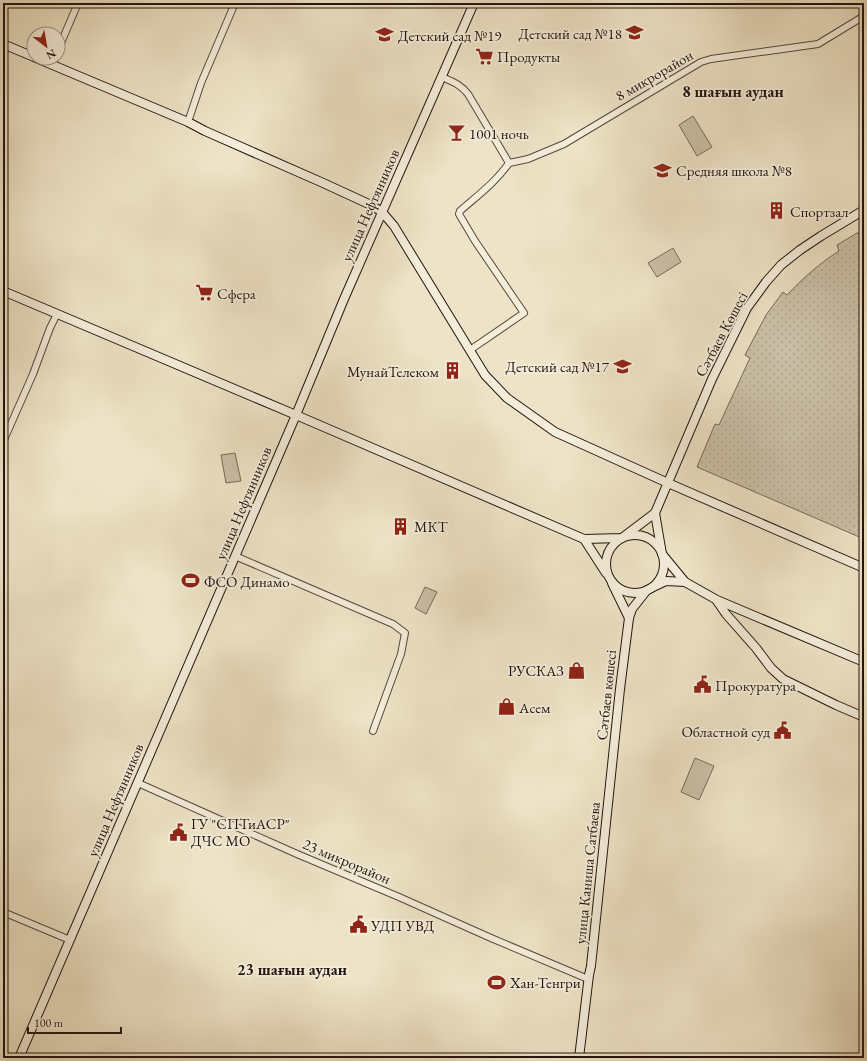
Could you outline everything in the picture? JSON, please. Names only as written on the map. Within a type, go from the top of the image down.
[{"type":"main road","name":"улица Нефтянников","points":[[19,1058],[296,415],[344,300],[474,3]]},
{"type":"main road","points":[[3,44],[26,53]]},
{"type":"main road","points":[[64,66],[205,131],[322,182],[371,205],[382,212],[394,226],[485,375],[507,398],[555,432],[864,568]]},
{"type":"main road","name":"Сәтбаев Көшесі","points":[[622,538],[655,513],[712,379],[747,308],[766,282],[781,265],[816,240],[864,210]]},
{"type":"main road","points":[[3,291],[584,539],[622,538],[632,535],[650,539],[685,582],[717,600],[864,662]]},
{"type":"main road","points":[[647,590],[659,579],[663,571],[664,562],[655,513]]},
{"type":"main road","points":[[622,538],[615,543],[609,551],[606,560],[610,578],[628,618]]},
{"type":"main road","points":[[584,539],[615,585],[622,590],[639,592],[666,581],[685,582]]},
{"type":"main road","name":"Сәтбаев көшесі","points":[[611,774],[628,618],[632,609],[647,590]]},
{"type":"main road","points":[[717,600],[726,614],[756,648],[771,668],[783,680],[864,717]]},
{"type":"main road","name":"улица Каниша Сатбаева","points":[[588,977],[592,959],[611,774]]},
{"type":"main road","points":[[579,1058],[588,977]]},
{"type":"street","points":[[66,31],[78,3]]},
{"type":"street","points":[[188,122],[201,83],[235,3]]},
{"type":"street","name":"8 микрорайон","points":[[509,163],[528,159],[564,144],[701,62],[711,58],[818,44],[864,16]]},
{"type":"street","points":[[442,77],[463,87],[509,163],[486,188],[460,211],[459,214],[475,241],[524,313],[470,350]]},
{"type":"street","points":[[3,442],[34,374],[50,328],[57,314]]},
{"type":"street","points":[[235,556],[394,624],[405,633],[401,654],[374,731]]},
{"type":"street","name":"23 микрорайон","points":[[138,783],[503,943],[588,977]]},
{"type":"street","points":[[3,912],[70,940]]},
{"type":"shaded area","points":[[693,116],[712,147],[697,156],[679,125]]},
{"type":"shaded area","points":[[864,229],[864,539],[697,467],[715,424],[719,425],[750,358],[745,355],[766,315],[783,292],[787,295],[812,271],[839,251],[837,245]]},
{"type":"shaded area","points":[[673,248],[681,262],[657,277],[648,263]]},
{"type":"shaded area","points":[[235,453],[241,481],[226,483],[221,455]]},
{"type":"shaded area","points":[[425,587],[437,592],[426,614],[415,608]]},
{"type":"shaded area","points":[[695,758],[714,766],[699,800],[681,792]]},
{"type":"place","name":"Детский сад №18","points":[[635,33]]},
{"type":"place","name":"Детский сад №19","points":[[385,35]]},
{"type":"place","name":"Продукты","points":[[484,56]]},
{"type":"place","name":"1001 ночь","points":[[456,133]]},
{"type":"place","name":"Средняя школа №8","points":[[663,170]]},
{"type":"place","name":"Спортзал","points":[[777,211]]},
{"type":"place","name":"Сфера","points":[[204,293]]},
{"type":"place","name":"Детский сад №17","points":[[622,366]]},
{"type":"place","name":"МунайТелеком","points":[[452,371]]},
{"type":"place","name":"МКТ","points":[[401,526]]},
{"type":"place","name":"ФСО Динамо","points":[[191,581]]},
{"type":"place","name":"РУСКАЗ","points":[[577,670]]},
{"type":"place","name":"Прокуратура","points":[[702,685]]},
{"type":"place","name":"Асем","points":[[506,707]]},
{"type":"place","name":"Областной суд","points":[[783,731]]},
{"type":"place","name":"ГУ \"СПТиАСР\" ДЧС МО","points":[[178,832]]},
{"type":"place","name":"УДП УВД","points":[[358,925]]},
{"type":"place","name":"Хан-Тенгри","points":[[497,982]]},
{"type":"district","name":"8 шағын аудан","points":[[733,91]]},
{"type":"district","name":"23 шағын аудан","points":[[292,969]]}]
